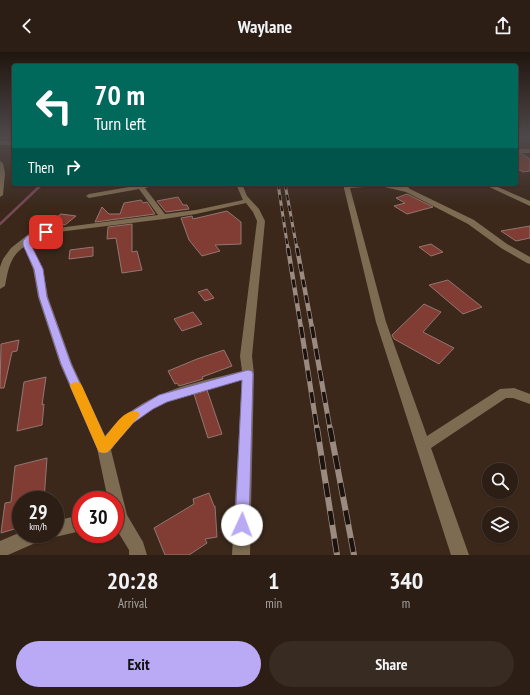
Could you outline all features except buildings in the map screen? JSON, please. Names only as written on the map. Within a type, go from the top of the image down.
[{"type":"street","points":[[0,163],[2,173],[0,195]]},
{"type":"street","points":[[89,196],[146,186]]},
{"type":"street","points":[[240,186],[246,201],[256,211],[261,221],[246,356],[248,374],[241,555]]},
{"type":"street","points":[[347,186],[381,322],[460,555]]},
{"type":"street","points":[[389,186],[408,190],[471,222],[504,246],[530,261]]},
{"type":"street","points":[[404,186],[408,190]]},
{"type":"street","points":[[490,186],[530,204]]},
{"type":"street","points":[[141,187],[164,217]]},
{"type":"street","points":[[0,286],[8,256],[12,250],[27,241],[33,235],[58,230],[196,212],[246,201]]},
{"type":"street","points":[[27,241],[27,245],[38,269],[43,297],[66,364],[104,448],[112,491]]},
{"type":"street","points":[[104,448],[128,419],[149,405],[164,398],[248,374]]},
{"type":"street","points":[[423,446],[504,393],[514,393],[530,399]]},
{"type":"street","points":[[124,528],[137,548],[138,555]]},
{"type":"street","points":[[0,550],[16,543]]},
{"type":"waterway","points":[[0,224],[40,186]]},
{"type":"railway","points":[[278,186],[288,249]]},
{"type":"railway","points":[[285,186],[297,249]]},
{"type":"railway","points":[[288,248],[301,328]]},
{"type":"railway","points":[[297,248],[312,328]]},
{"type":"railway","points":[[301,327],[317,429]]},
{"type":"railway","points":[[312,327],[330,429]]},
{"type":"railway","points":[[317,428],[337,555]]},
{"type":"railway","points":[[330,428],[354,555]]},
{"type":"slow traffic","points":[[76,386],[104,448],[128,419],[134,415]]},
{"type":"route","points":[[46,232],[30,237],[27,241],[27,245],[38,269],[43,297],[66,364],[104,448],[128,419],[149,405],[164,398],[248,374],[242,525]]}]
